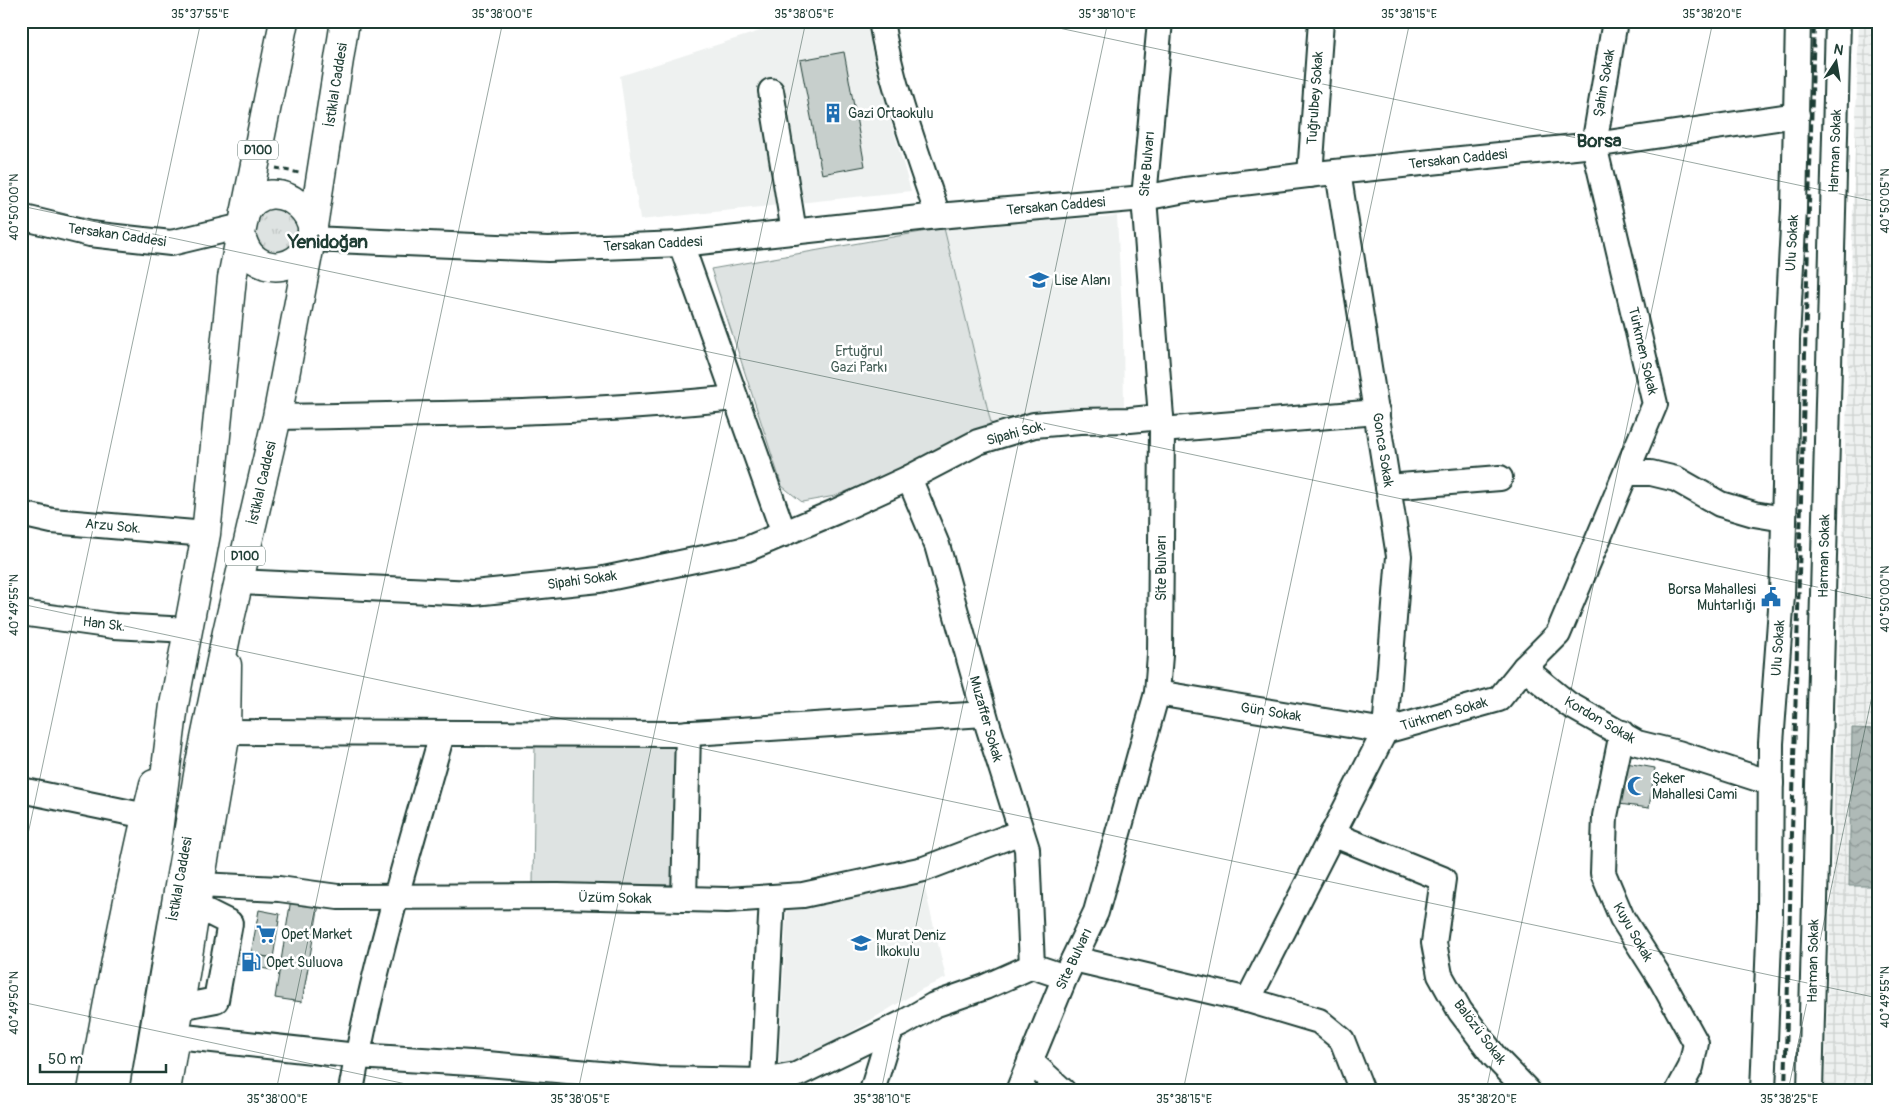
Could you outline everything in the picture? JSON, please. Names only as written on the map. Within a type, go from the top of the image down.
[{"type":"main road","name":"İstiklal Caddesi","points":[[114,1091],[156,847],[174,705],[206,534],[232,278],[284,21]]},
{"type":"main road","name":"İstiklal Caddesi","points":[[144,1091],[200,763],[277,417],[311,239],[346,21]]},
{"type":"main road","points":[[265,196],[289,197],[299,203],[307,212],[311,224],[311,239],[302,256],[292,263],[270,266],[259,262],[249,255],[243,245],[243,225],[254,202],[265,196]]},
{"type":"main road","points":[[166,1091],[226,732],[228,632]]},
{"type":"main road","points":[[92,1091],[110,988],[146,816],[174,705]]},
{"type":"street","points":[[881,21],[885,47],[902,106],[938,216]]},
{"type":"street","name":"Site Bulvarı","points":[[1018,1091],[1096,912],[1158,693],[1160,655],[1161,424],[1144,198],[1160,21]]},
{"type":"street","name":"Tuğrulbey Sokak","points":[[1310,175],[1321,21]]},
{"type":"street","name":"Şahin Sokak","points":[[1594,144],[1615,21]]},
{"type":"street","name":"Ulu Sokak","points":[[1763,1091],[1770,915],[1771,743],[1782,595],[1787,339],[1794,209],[1798,21]]},
{"type":"street","name":"Harman Sokak","points":[[1810,1091],[1838,21]]},
{"type":"street","points":[[772,91],[794,232]]},
{"type":"street","name":"Tersakan Caddesi","points":[[311,239],[548,249],[681,244],[938,216],[1144,198],[1185,190],[1310,175],[1594,144],[1797,115]]},
{"type":"street","name":"Türkmen Sokak","points":[[1248,1000],[1385,731],[1499,699],[1524,668],[1558,634],[1656,404],[1594,144]]},
{"type":"street","name":"Gonca Sokak","points":[[1338,172],[1399,556],[1385,731]]},
{"type":"street","name":"Tersakan Caddesi","points":[[21,217],[90,234],[171,243],[243,225]]},
{"type":"street","points":[[681,244],[784,534]]},
{"type":"street","points":[[277,417],[530,412],[654,406],[735,398]]},
{"type":"street","name":"Sipahi Sok.","points":[[909,478],[978,442],[1034,425],[1080,420],[1130,420],[1161,424],[1377,412]]},
{"type":"street","points":[[1627,473],[1651,473],[1676,480],[1720,504],[1754,514],[1784,519]]},
{"type":"street","name":"Sipahi Sokak","points":[[239,582],[474,593],[599,580],[748,549],[909,478]]},
{"type":"street","name":"Muzaffer Sokak","points":[[909,478],[937,544],[984,714],[1027,850],[1032,966]]},
{"type":"street","points":[[1388,487],[1500,478]]},
{"type":"street","name":"Arzu Sok.","points":[[21,514],[52,521],[206,534]]},
{"type":"street","name":"Han Sk.","points":[[21,613],[114,626],[188,630]]},
{"type":"street","name":"Kordon Sokak","points":[[1524,668],[1568,704],[1638,743],[1678,752],[1771,783]]},
{"type":"street","name":"Gün Sokak","points":[[1158,693],[1385,731]]},
{"type":"street","points":[[226,732],[442,734],[688,733],[984,714]]},
{"type":"street","points":[[684,899],[688,733]]},
{"type":"street","name":"Kuyu Sokak","points":[[1622,733],[1604,816],[1603,873],[1622,918],[1662,981],[1696,1043],[1691,1067],[1678,1091]]},
{"type":"street","points":[[350,1091],[396,898],[442,734]]},
{"type":"street","points":[[21,790],[146,816]]},
{"type":"street","name":"Üzüm Sokak","points":[[198,896],[279,889],[338,897],[396,898],[558,896],[727,900],[803,895],[924,869],[1021,832]]},
{"type":"street","name":"Balözü Sokak","points":[[1332,834],[1443,879],[1434,943],[1440,975],[1460,1011],[1488,1048],[1528,1091]]},
{"type":"street","points":[[180,1006],[216,1000],[230,924],[198,896]]},
{"type":"street","points":[[763,1081],[772,897]]},
{"type":"street","points":[[176,1036],[357,1056],[487,1064],[658,1079],[763,1081],[796,1075],[891,1029],[934,1005],[985,987],[1032,966],[1070,968],[1248,1000],[1319,1021],[1342,1040],[1362,1091]]},
{"type":"street","points":[[872,1091],[891,1029]]},
{"type":"street","points":[[1030,1061],[1063,1091]]},
{"type":"path","points":[[255,164],[321,178]]},
{"type":"shaded area","points":[[791,21],[871,21],[887,108],[911,191],[640,220],[620,76]]},
{"type":"shaded area","points":[[1859,21],[1878,21],[1878,1091],[1825,1091]]},
{"type":"shaded area","name":"Lise Alanı","points":[[1117,216],[1123,333],[1124,408],[991,423],[944,228]]},
{"type":"shaded area","name":"Murat Deniz İlkokulu","points":[[922,876],[946,978],[922,989],[786,1071],[779,1067],[787,907]]},
{"type":"green space","points":[[283,206],[300,224],[299,240],[281,256],[257,250],[252,218],[257,211]]},
{"type":"green space","name":"Ertuğrul Gazi Parkı","points":[[944,228],[991,423],[977,433],[904,468],[835,496],[802,502],[782,486],[711,269]]},
{"type":"green space","points":[[535,743],[683,745],[681,885],[533,883]]},
{"type":"water","points":[[1852,728],[1878,729],[1878,886],[1849,886]]},
{"type":"building","name":"Gazi Ortaokulu","points":[[844,52],[865,166],[822,174],[800,60]]},
{"type":"building","name":"Şeker Mahallesi Cami","points":[[1626,763],[1655,768],[1649,808],[1619,804]]},
{"type":"building","points":[[291,899],[319,904],[302,1002],[275,998]]},
{"type":"building","name":"Opet Market","points":[[259,910],[280,914],[273,958],[251,954]]},
{"type":"building","points":[[236,952],[273,958],[272,970],[234,963]]},
{"type":"railway","points":[[1785,1091],[1814,21]]},
{"type":"place","name":"Gazi Ortaokulu","points":[[833,113]]},
{"type":"place","name":"Lise Alanı","points":[[1039,280]]},
{"type":"place","name":"Borsa Mahallesi Muhtarlığı","points":[[1771,597]]},
{"type":"place","name":"Şeker Mahallesi Cami","points":[[1637,786]]},
{"type":"place","name":"Opet Market","points":[[266,934]]},
{"type":"place","name":"Murat Deniz İlkokulu","points":[[861,943]]},
{"type":"place","name":"Opet Suluova","points":[[251,962]]},
{"type":"district","name":"Borsa","points":[[1599,141]]},
{"type":"district","name":"Yenidoğan","points":[[328,242]]}]
